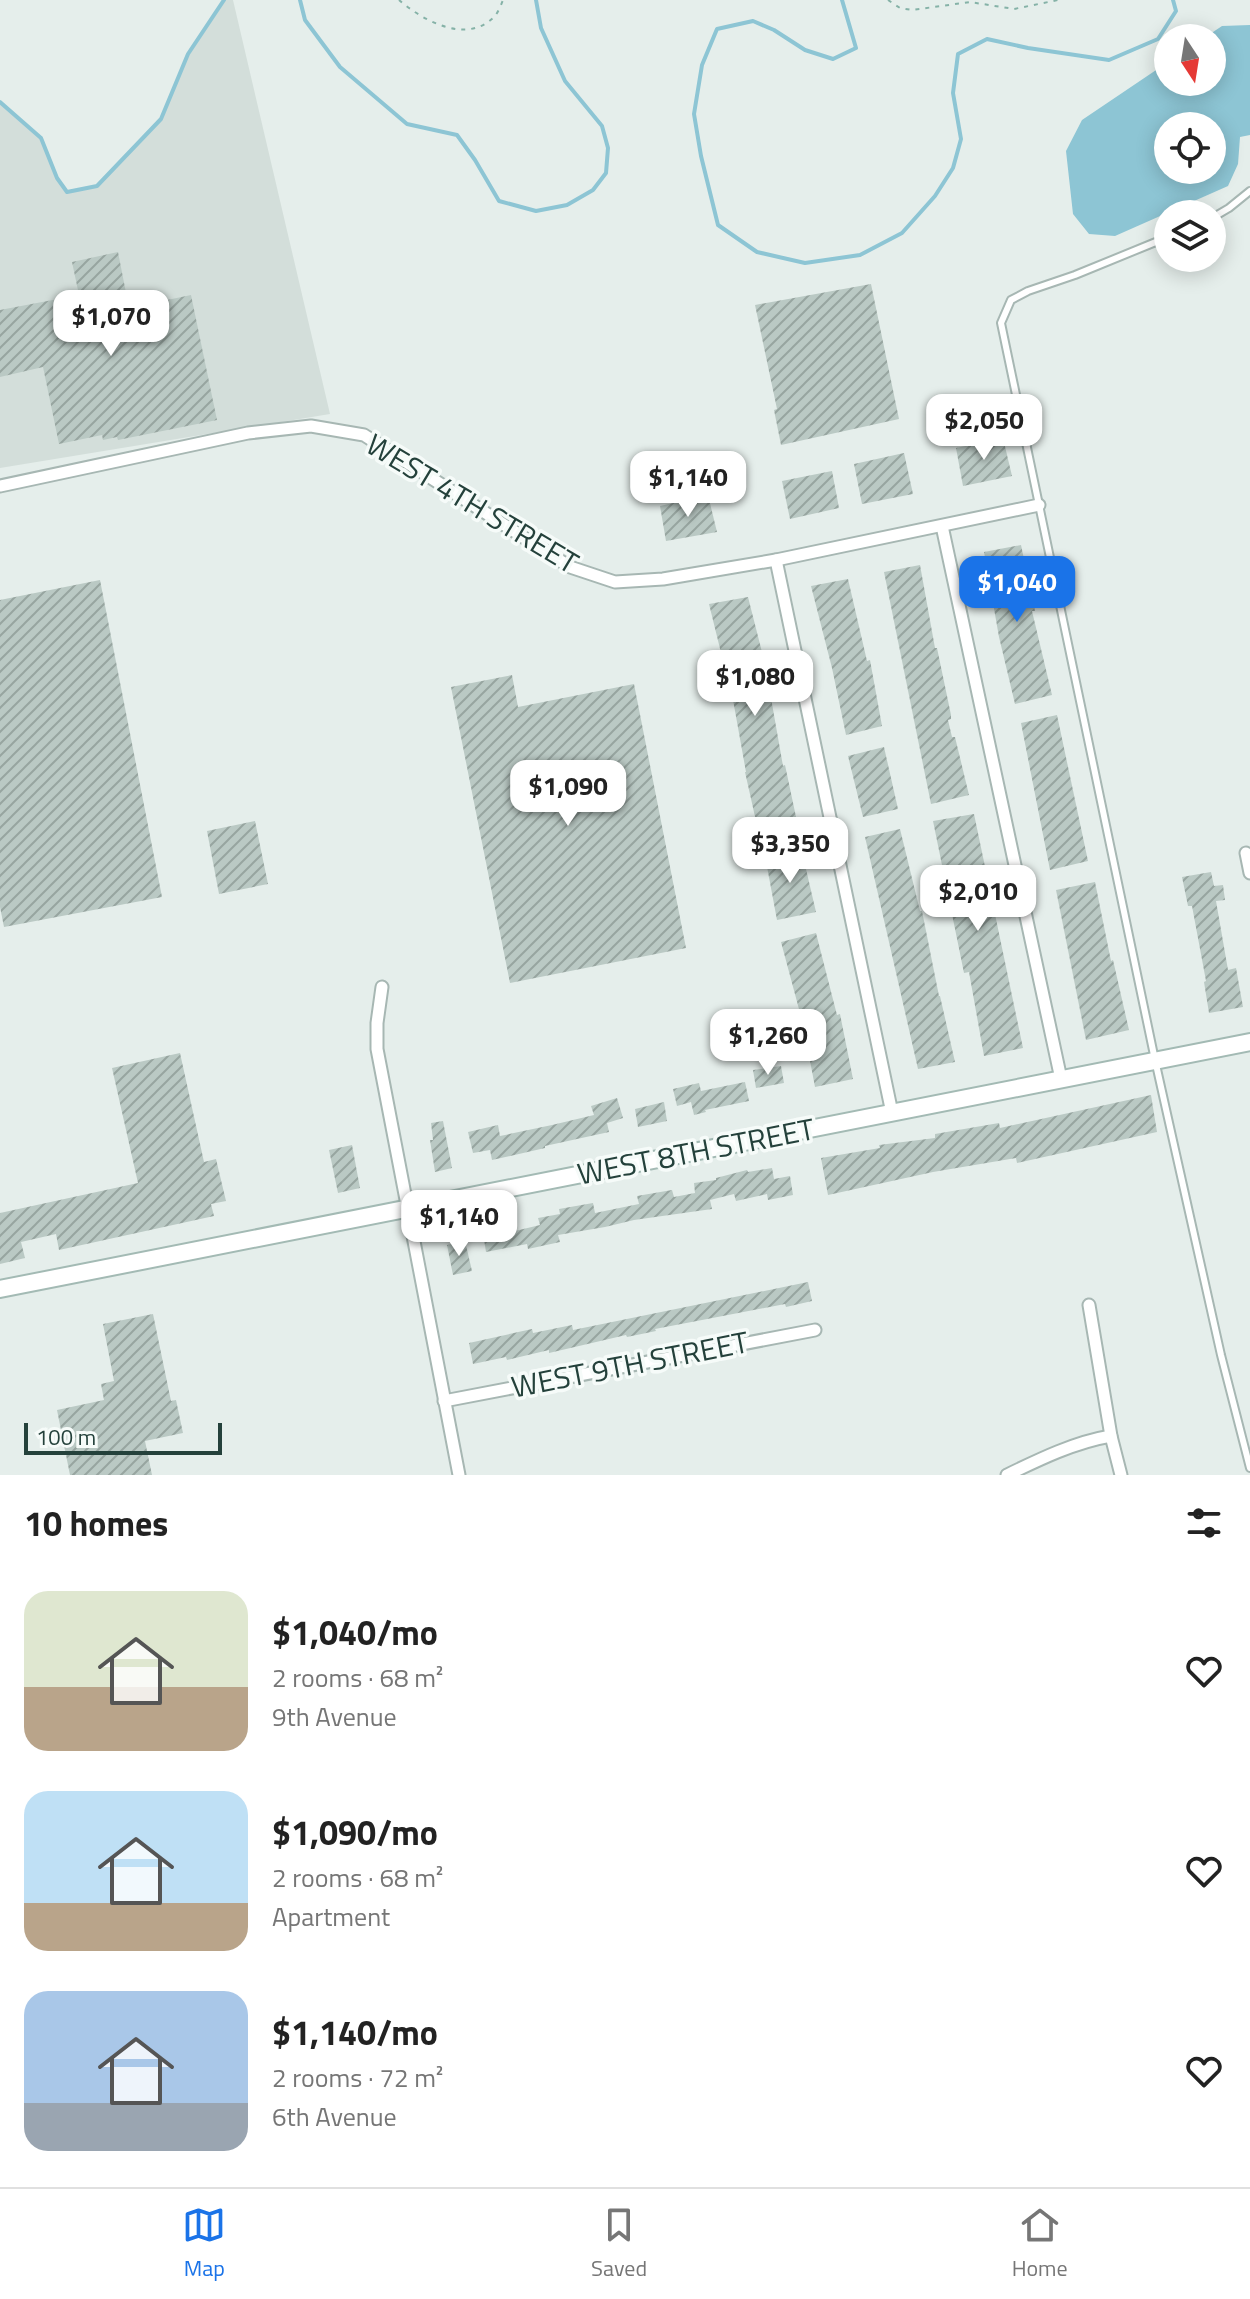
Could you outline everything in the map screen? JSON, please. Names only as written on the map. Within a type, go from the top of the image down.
[{"type":"street","name":"WEST 4TH STREET","points":[[0,486],[248,433],[311,426],[364,435],[570,567],[615,582],[663,579],[776,560],[1039,505]]},
{"type":"street","points":[[942,526],[1061,1079]]},
{"type":"street","points":[[776,560],[892,1113]]},
{"type":"street","points":[[1246,853],[1250,873]]},
{"type":"street","points":[[382,987],[377,1049],[459,1475]]},
{"type":"street","name":"WEST 8TH STREET","points":[[0,1289],[1250,1042]]},
{"type":"street","points":[[1089,1305],[1111,1436],[1121,1475]]},
{"type":"street","name":"WEST 9TH STREET","points":[[444,1401],[815,1330]]},
{"type":"street","points":[[1007,1475],[1091,1439],[1111,1436]]},
{"type":"lane","points":[[1226,210],[1250,191]]},
{"type":"lane","points":[[1154,243],[1028,291],[1011,300],[1001,323],[1155,1060],[1221,1355],[1250,1468]]},
{"type":"path","points":[[399,0],[428,21],[462,29],[480,26],[494,17],[503,0]]},
{"type":"path","points":[[888,0],[900,8],[912,10],[970,2],[1014,9],[1058,0]]},
{"type":"shaded area","points":[[224,0],[233,0],[330,414],[0,468],[0,102],[41,138],[57,178],[67,192],[97,186],[161,119],[188,54]]},
{"type":"water","points":[[1250,25],[1250,135],[1240,137],[1238,164],[1228,186],[1196,200],[1154,200],[1154,219],[1115,236],[1089,234],[1073,214],[1066,151],[1082,120],[1154,71],[1154,96],[1226,96],[1226,26]]},
{"type":"building","points":[[118,252],[129,308],[191,295],[217,420],[118,440],[117,437],[103,440],[102,435],[59,444],[43,367],[0,377],[0,310],[79,295],[72,262]]},
{"type":"building","points":[[871,284],[899,419],[781,445],[774,410],[777,409],[755,305]]},
{"type":"building","points":[[1003,438],[1012,476],[963,486],[956,448]]},
{"type":"building","points":[[904,453],[913,494],[862,504],[854,464]]},
{"type":"building","points":[[832,471],[839,508],[790,519],[782,481]]},
{"type":"building","points":[[708,495],[717,532],[666,541],[660,506]]},
{"type":"building","points":[[1021,545],[1035,611],[1032,611],[1052,695],[1015,704],[984,552]]},
{"type":"building","points":[[920,565],[951,715],[948,720],[969,795],[931,804],[884,572]]},
{"type":"building","points":[[848,579],[867,661],[870,660],[882,726],[846,735],[811,586]]},
{"type":"building","points":[[100,580],[162,897],[4,927],[0,907],[0,600]]},
{"type":"building","points":[[748,597],[799,831],[760,839],[728,672],[709,604]]},
{"type":"building","points":[[512,675],[518,707],[634,684],[686,948],[510,983],[451,687]]},
{"type":"building","points":[[1057,715],[1088,861],[1050,870],[1021,723]]},
{"type":"building","points":[[884,747],[898,809],[863,817],[848,756]]},
{"type":"building","points":[[974,814],[1023,1048],[984,1056],[969,972],[964,973],[933,821]]},
{"type":"building","points":[[255,821],[268,884],[219,894],[207,831]]},
{"type":"building","points":[[900,829],[922,911],[955,1062],[918,1069],[865,837]]},
{"type":"building","points":[[802,852],[816,912],[777,920],[765,856]]},
{"type":"building","points":[[1211,872],[1214,886],[1223,885],[1225,900],[1216,901],[1228,970],[1236,968],[1243,1007],[1209,1013],[1192,906],[1188,906],[1182,877]]},
{"type":"building","points":[[1095,882],[1129,1030],[1086,1040],[1056,890]]},
{"type":"building","points":[[816,933],[837,1015],[840,1014],[853,1079],[815,1087],[803,1024],[781,942]]},
{"type":"building","points":[[180,1053],[204,1162],[216,1159],[226,1201],[211,1204],[214,1216],[59,1250],[56,1234],[21,1242],[25,1258],[0,1264],[0,1213],[138,1183],[112,1068]]},
{"type":"building","points":[[781,1066],[784,1083],[756,1088],[753,1070]]},
{"type":"building","points":[[745,1082],[749,1101],[694,1115],[691,1102],[677,1106],[673,1089],[699,1083],[701,1091]]},
{"type":"building","points":[[1151,1095],[1157,1132],[1017,1163],[1016,1158],[933,1172],[828,1195],[821,1158],[999,1123],[1000,1128]]},
{"type":"building","points":[[617,1098],[623,1118],[607,1123],[609,1132],[492,1160],[490,1150],[473,1153],[468,1132],[498,1125],[500,1136],[552,1125],[594,1115],[591,1106]]},
{"type":"building","points":[[664,1102],[667,1121],[638,1127],[635,1109]]},
{"type":"building","points":[[443,1121],[452,1168],[435,1172],[431,1123]]},
{"type":"building","points":[[352,1145],[360,1188],[338,1193],[329,1150]]},
{"type":"building","points":[[772,1168],[774,1179],[790,1176],[793,1195],[768,1200],[767,1194],[736,1201],[734,1194],[710,1200],[712,1209],[558,1235],[560,1242],[528,1249],[527,1244],[486,1252],[483,1233],[496,1230],[495,1225],[514,1222],[515,1231],[540,1225],[538,1218],[560,1214],[559,1209],[593,1203],[595,1213],[639,1204],[637,1196],[672,1190],[674,1197],[695,1193],[694,1183],[747,1170]]},
{"type":"building","points":[[465,1241],[472,1271],[453,1275],[447,1245]]},
{"type":"building","points":[[808,1282],[812,1301],[655,1329],[549,1353],[549,1350],[473,1364],[469,1343],[532,1329],[533,1333],[572,1325],[573,1330]]},
{"type":"building","points":[[153,1314],[171,1401],[176,1400],[183,1433],[145,1441],[152,1475],[70,1475],[57,1410],[104,1400],[101,1384],[114,1381],[103,1324]]},
{"type":"waterway","points":[[0,102],[41,138],[57,178],[67,192],[97,186],[161,119],[188,54],[224,0]]},
{"type":"waterway","points":[[300,0],[305,20],[340,67],[407,124],[457,135],[499,201],[536,211],[567,205],[593,190],[606,173],[608,148],[602,126],[565,81],[541,28],[536,0]]},
{"type":"waterway","points":[[842,0],[856,48],[833,59],[805,50],[753,21],[717,29],[702,65],[694,114],[718,225],[757,252],[805,263],[860,255],[902,233],[935,196],[953,168],[961,139],[953,93],[958,54],[987,39],[1109,60],[1158,39],[1176,11],[1173,0]]}]
